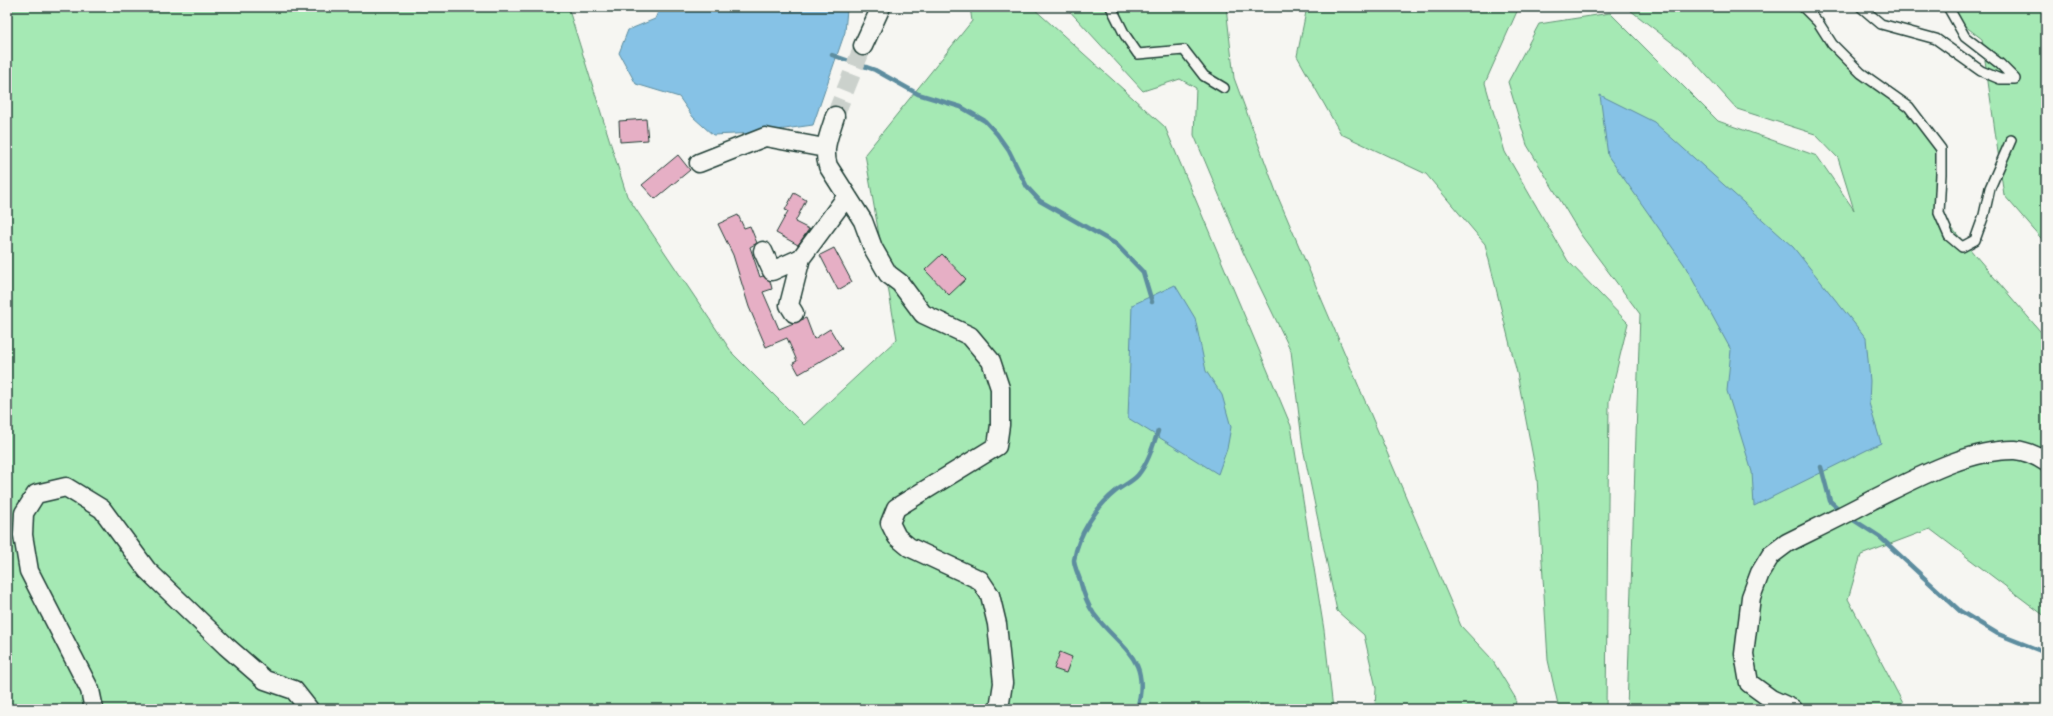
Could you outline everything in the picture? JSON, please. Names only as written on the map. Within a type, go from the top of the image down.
[{"type":"street","points":[[863,46],[881,7]]},
{"type":"street","points":[[835,116],[825,148],[824,157],[828,166],[863,221],[873,248],[888,274],[900,283],[923,314],[970,336],[991,361],[1000,388],[1000,426],[996,446],[896,508],[890,523],[897,537],[909,547],[980,580],[990,595],[997,624],[1003,683],[999,709]]},
{"type":"street","points":[[699,162],[765,137],[825,148]]},
{"type":"street","points":[[794,313],[789,305],[801,258],[847,196]]},
{"type":"street","points":[[763,251],[772,271],[801,258]]},
{"type":"street","points":[[1793,709],[1771,699],[1749,683],[1744,654],[1751,597],[1760,573],[1771,555],[1787,543],[1899,487],[1945,466],[1989,452],[2016,450],[2036,456],[2046,462]]},
{"type":"street","points":[[94,709],[90,690],[29,571],[23,535],[24,513],[36,494],[66,487],[102,509],[147,570],[226,646],[265,680],[294,690],[309,709]]},
{"type":"lane","points":[[1111,7],[1125,35],[1138,54],[1184,50],[1204,76],[1224,88]]},
{"type":"lane","points":[[1803,7],[1818,22],[1832,44],[1861,73],[1908,108],[1941,149],[1939,213],[1949,236],[1962,247],[1975,240],[1984,215],[1990,188],[2011,140]]},
{"type":"lane","points":[[1861,7],[1881,24],[1936,39],[1981,71],[2000,79],[2014,79],[2000,64],[1965,37],[1948,7]]},
{"type":"green space","points":[[7,7],[568,7],[627,196],[733,354],[804,425],[897,339],[865,154],[972,21],[970,7],[1032,7],[1165,127],[1291,426],[1324,630],[1333,709],[7,709]]},
{"type":"green space","points":[[1066,7],[1226,7],[1234,78],[1278,197],[1461,626],[1491,658],[1516,699],[1515,709],[1375,709],[1376,688],[1364,635],[1337,611],[1303,448],[1291,351],[1243,252],[1194,135],[1196,88],[1180,79],[1143,91]]},
{"type":"green space","points":[[1307,7],[1519,7],[1485,83],[1505,152],[1568,261],[1628,323],[1609,401],[1606,709],[1559,709],[1548,660],[1537,478],[1517,373],[1485,244],[1426,174],[1341,134],[1297,56]]},
{"type":"green space","points":[[1626,7],[1803,7],[1832,44],[1909,107],[1941,149],[1939,213],[2046,338],[2046,617],[1930,529],[1861,555],[1848,599],[1906,709],[1627,709],[1640,314],[1581,235],[1527,145],[1508,82],[1539,24],[1610,13],[1718,121],[1817,156],[1854,210],[1838,158],[1815,134],[1737,109],[1688,55]]},
{"type":"green space","points":[[1940,7],[2046,7],[2046,244],[2004,195],[1982,39]]},
{"type":"water","points":[[660,7],[850,7],[847,9],[845,32],[813,125],[756,133],[713,135],[693,117],[679,97],[636,84],[619,53],[628,30],[655,19]]},
{"type":"water","points":[[1600,95],[1654,122],[1793,247],[1866,338],[1870,381],[1869,403],[1881,443],[1754,506],[1752,472],[1727,391],[1731,350],[1684,264],[1608,156]]},
{"type":"water","points":[[1175,285],[1195,318],[1206,371],[1222,395],[1231,427],[1227,449],[1218,474],[1128,418],[1132,305]]},
{"type":"building","points":[[646,119],[648,140],[620,142],[619,121]]},
{"type":"building","points":[[678,155],[690,170],[655,199],[642,185]]},
{"type":"building","points":[[794,193],[806,200],[795,222],[809,229],[798,245],[776,233],[788,211],[785,210]]},
{"type":"building","points":[[738,215],[744,228],[750,226],[757,243],[750,247],[760,277],[763,276],[770,281],[772,289],[763,292],[779,329],[806,318],[814,339],[830,329],[842,349],[799,374],[793,363],[797,361],[787,338],[766,347],[749,307],[733,255],[718,224]]},
{"type":"building","points":[[834,248],[852,282],[838,290],[820,255]]},
{"type":"building","points":[[942,254],[966,279],[949,295],[925,270]]},
{"type":"building","points":[[1060,652],[1072,657],[1066,673],[1054,669]]},
{"type":"waterway","points":[[832,55],[875,70],[918,94],[961,107],[985,121],[997,134],[1009,151],[1027,187],[1040,201],[1116,244],[1143,272],[1152,302]]},
{"type":"waterway","points":[[1137,709],[1141,691],[1137,665],[1131,655],[1094,614],[1087,602],[1074,560],[1079,541],[1089,522],[1095,513],[1116,491],[1133,480],[1142,470],[1158,431]]},
{"type":"waterway","points":[[1821,467],[1830,501],[1842,512]]},
{"type":"waterway","points":[[1849,517],[1880,537],[1960,611],[1998,634],[2046,653]]},
{"type":"tunnel","points":[[835,116],[863,46]]}]
